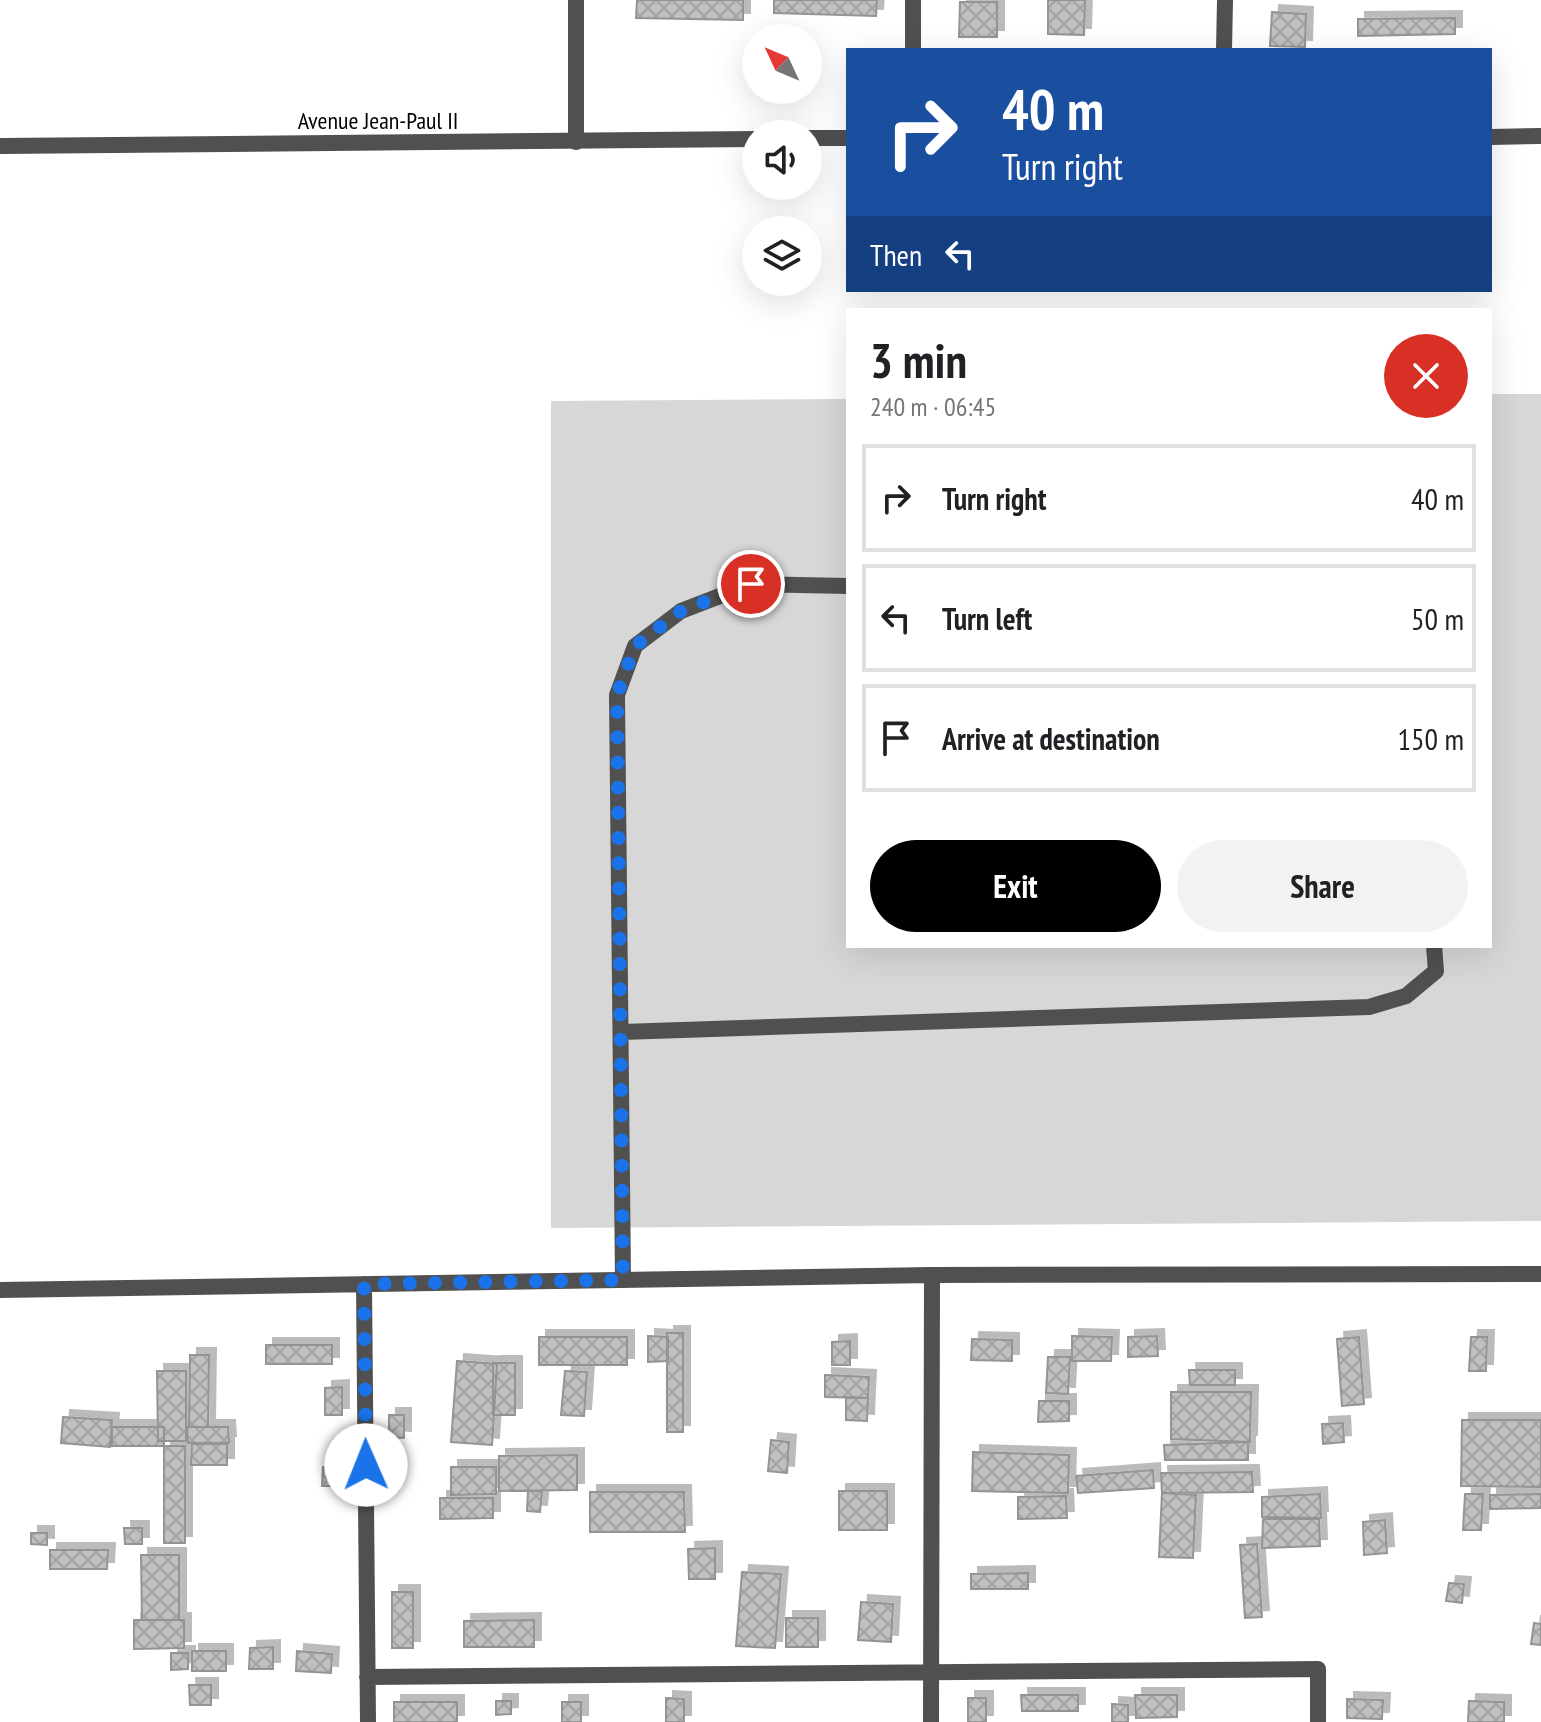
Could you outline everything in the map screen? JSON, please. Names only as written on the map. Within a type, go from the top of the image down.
[{"type":"street","points":[[576,0],[576,142]]},
{"type":"street","points":[[913,0],[913,48]]},
{"type":"street","points":[[1224,48],[1225,0]]},
{"type":"street","points":[[1492,137],[1541,136]]},
{"type":"street","points":[[822,138],[846,138]]},
{"type":"street","name":"Avenue Jean-Paul II","points":[[0,146],[742,139]]},
{"type":"street","points":[[623,1280],[617,695],[635,646],[681,611],[751,584],[846,586]]},
{"type":"street","points":[[622,1032],[1369,1007],[1406,996],[1436,971],[1434,948]]},
{"type":"street","points":[[0,1290],[932,1275],[1541,1274]]},
{"type":"street","points":[[931,1722],[932,1275]]},
{"type":"street","points":[[364,1284],[368,1722]]},
{"type":"street","points":[[367,1677],[1318,1669],[1318,1722]]},
{"type":"shaded area","points":[[1492,394],[1541,394],[1541,1221],[551,1228],[551,401],[846,399],[846,948],[1492,948]]},
{"type":"building","points":[[637,0],[743,0],[743,20],[636,18]]},
{"type":"building","points":[[774,0],[877,0],[876,16],[774,13]]},
{"type":"building","points":[[1048,0],[1085,0],[1084,35],[1048,34]]},
{"type":"building","points":[[960,2],[997,2],[997,37],[959,37]]},
{"type":"building","points":[[1272,12],[1306,14],[1305,47],[1270,46]]},
{"type":"building","points":[[1455,18],[1455,34],[1358,36],[1358,19]]},
{"type":"building","points":[[667,1333],[683,1333],[683,1432],[667,1432]]},
{"type":"building","points":[[648,1336],[668,1337],[668,1361],[648,1362]]},
{"type":"building","points":[[1072,1336],[1112,1337],[1111,1361],[1072,1361]]},
{"type":"building","points":[[1157,1336],[1158,1356],[1128,1357],[1128,1337]]},
{"type":"building","points":[[539,1337],[627,1337],[627,1365],[539,1365]]},
{"type":"building","points":[[1359,1337],[1364,1404],[1342,1406],[1337,1339]]},
{"type":"building","points":[[1471,1337],[1487,1337],[1486,1371],[1469,1371]]},
{"type":"building","points":[[972,1339],[1012,1340],[1012,1361],[971,1360]]},
{"type":"building","points":[[850,1341],[850,1365],[832,1365],[832,1342]]},
{"type":"building","points":[[266,1345],[332,1345],[332,1364],[266,1364]]},
{"type":"building","points":[[190,1355],[209,1355],[208,1427],[189,1427]]},
{"type":"building","points":[[1048,1357],[1070,1357],[1068,1394],[1046,1393]]},
{"type":"building","points":[[457,1361],[497,1364],[492,1445],[451,1442]]},
{"type":"building","points":[[493,1363],[515,1363],[515,1415],[493,1415]]},
{"type":"building","points":[[1189,1370],[1235,1370],[1235,1385],[1190,1385]]},
{"type":"building","points":[[157,1371],[186,1371],[186,1441],[158,1441]]},
{"type":"building","points":[[565,1371],[587,1372],[584,1416],[561,1415]]},
{"type":"building","points":[[825,1375],[869,1377],[868,1398],[825,1397]]},
{"type":"building","points":[[342,1387],[342,1415],[325,1415],[325,1388]]},
{"type":"building","points":[[1171,1392],[1251,1392],[1250,1442],[1171,1439]]},
{"type":"building","points":[[846,1397],[868,1398],[867,1421],[846,1420]]},
{"type":"building","points":[[1039,1401],[1069,1401],[1069,1421],[1038,1422]]},
{"type":"building","points":[[389,1415],[404,1415],[404,1438],[389,1437]]},
{"type":"building","points":[[63,1417],[112,1420],[110,1447],[61,1443]]},
{"type":"building","points":[[1462,1420],[1541,1420],[1541,1487],[1461,1486]]},
{"type":"building","points":[[1343,1423],[1344,1442],[1323,1444],[1322,1424]]},
{"type":"building","points":[[112,1427],[164,1427],[164,1446],[112,1446]]},
{"type":"building","points":[[187,1427],[228,1427],[229,1443],[188,1443]]},
{"type":"building","points":[[771,1440],[789,1442],[787,1473],[768,1471]]},
{"type":"building","points":[[1248,1442],[1248,1460],[1165,1460],[1164,1445]]},
{"type":"building","points":[[192,1444],[227,1444],[227,1465],[191,1465]]},
{"type":"building","points":[[164,1446],[185,1446],[185,1543],[164,1543]]},
{"type":"building","points":[[973,1452],[1069,1455],[1068,1493],[972,1491]]},
{"type":"building","points":[[577,1455],[577,1490],[499,1491],[499,1456]]},
{"type":"building","points":[[323,1467],[335,1467],[334,1486],[322,1486]]},
{"type":"building","points":[[451,1467],[496,1467],[496,1494],[451,1495]]},
{"type":"building","points":[[1153,1470],[1154,1488],[1078,1493],[1076,1476]]},
{"type":"building","points":[[1252,1472],[1253,1492],[1162,1493],[1161,1473]]},
{"type":"building","points":[[528,1491],[542,1491],[540,1512],[527,1511]]},
{"type":"building","points":[[839,1491],[887,1491],[887,1530],[839,1530]]},
{"type":"building","points":[[590,1492],[684,1492],[685,1532],[590,1532]]},
{"type":"building","points":[[1162,1493],[1196,1495],[1193,1558],[1159,1557]]},
{"type":"building","points":[[1320,1494],[1321,1518],[1262,1517],[1262,1497]]},
{"type":"building","points":[[1465,1494],[1483,1494],[1481,1530],[1463,1530]]},
{"type":"building","points":[[1541,1494],[1541,1508],[1490,1509],[1490,1495]]},
{"type":"building","points":[[1066,1496],[1067,1518],[1018,1519],[1018,1497]]},
{"type":"building","points":[[440,1498],[493,1498],[493,1518],[440,1519]]},
{"type":"building","points":[[1263,1519],[1319,1519],[1320,1546],[1262,1548]]},
{"type":"building","points":[[1385,1520],[1387,1553],[1364,1555],[1363,1522]]},
{"type":"building","points":[[124,1528],[142,1528],[142,1544],[125,1544]]},
{"type":"building","points":[[31,1533],[47,1533],[47,1545],[31,1544]]},
{"type":"building","points":[[1257,1544],[1262,1617],[1245,1618],[1240,1545]]},
{"type":"building","points":[[715,1548],[715,1579],[689,1579],[688,1549]]},
{"type":"building","points":[[50,1550],[108,1550],[107,1569],[50,1569]]},
{"type":"building","points":[[141,1555],[179,1555],[179,1620],[142,1620]]},
{"type":"building","points":[[742,1572],[781,1574],[775,1648],[736,1646]]},
{"type":"building","points":[[1028,1573],[1028,1589],[971,1589],[971,1574]]},
{"type":"building","points":[[1449,1583],[1464,1584],[1462,1603],[1446,1601]]},
{"type":"building","points":[[392,1592],[413,1592],[413,1648],[392,1648]]},
{"type":"building","points":[[861,1602],[893,1604],[891,1642],[858,1640]]},
{"type":"building","points":[[786,1618],[818,1618],[818,1647],[786,1647]]},
{"type":"building","points":[[134,1620],[184,1620],[184,1648],[134,1649]]},
{"type":"building","points":[[534,1620],[534,1647],[464,1647],[464,1621]]},
{"type":"building","points":[[1534,1623],[1541,1624],[1541,1645],[1531,1644]]},
{"type":"building","points":[[273,1647],[273,1669],[249,1669],[250,1648]]},
{"type":"building","points":[[192,1651],[226,1651],[226,1671],[192,1671]]},
{"type":"building","points":[[297,1651],[332,1654],[331,1673],[296,1671]]},
{"type":"building","points":[[171,1653],[188,1653],[188,1669],[171,1670]]},
{"type":"building","points":[[189,1685],[211,1685],[211,1705],[190,1705]]},
{"type":"building","points":[[1021,1695],[1078,1695],[1078,1711],[1022,1711]]},
{"type":"building","points":[[1135,1695],[1177,1695],[1177,1717],[1136,1718]]},
{"type":"building","points":[[666,1698],[684,1699],[684,1722],[666,1722]]},
{"type":"building","points":[[968,1698],[986,1698],[986,1722],[968,1722]]},
{"type":"building","points":[[1347,1699],[1383,1700],[1382,1719],[1347,1718]]},
{"type":"building","points":[[496,1701],[511,1701],[511,1714],[496,1715]]},
{"type":"building","points":[[1469,1701],[1504,1702],[1504,1722],[1468,1722]]},
{"type":"building","points":[[394,1702],[457,1702],[457,1722],[394,1722]]},
{"type":"building","points":[[562,1702],[581,1702],[581,1722],[562,1722]]},
{"type":"building","points":[[1112,1704],[1128,1705],[1128,1722],[1112,1722]]},
{"type":"route","points":[[366,1465],[364,1284],[623,1280],[617,695],[635,646],[681,611],[751,584]]}]
